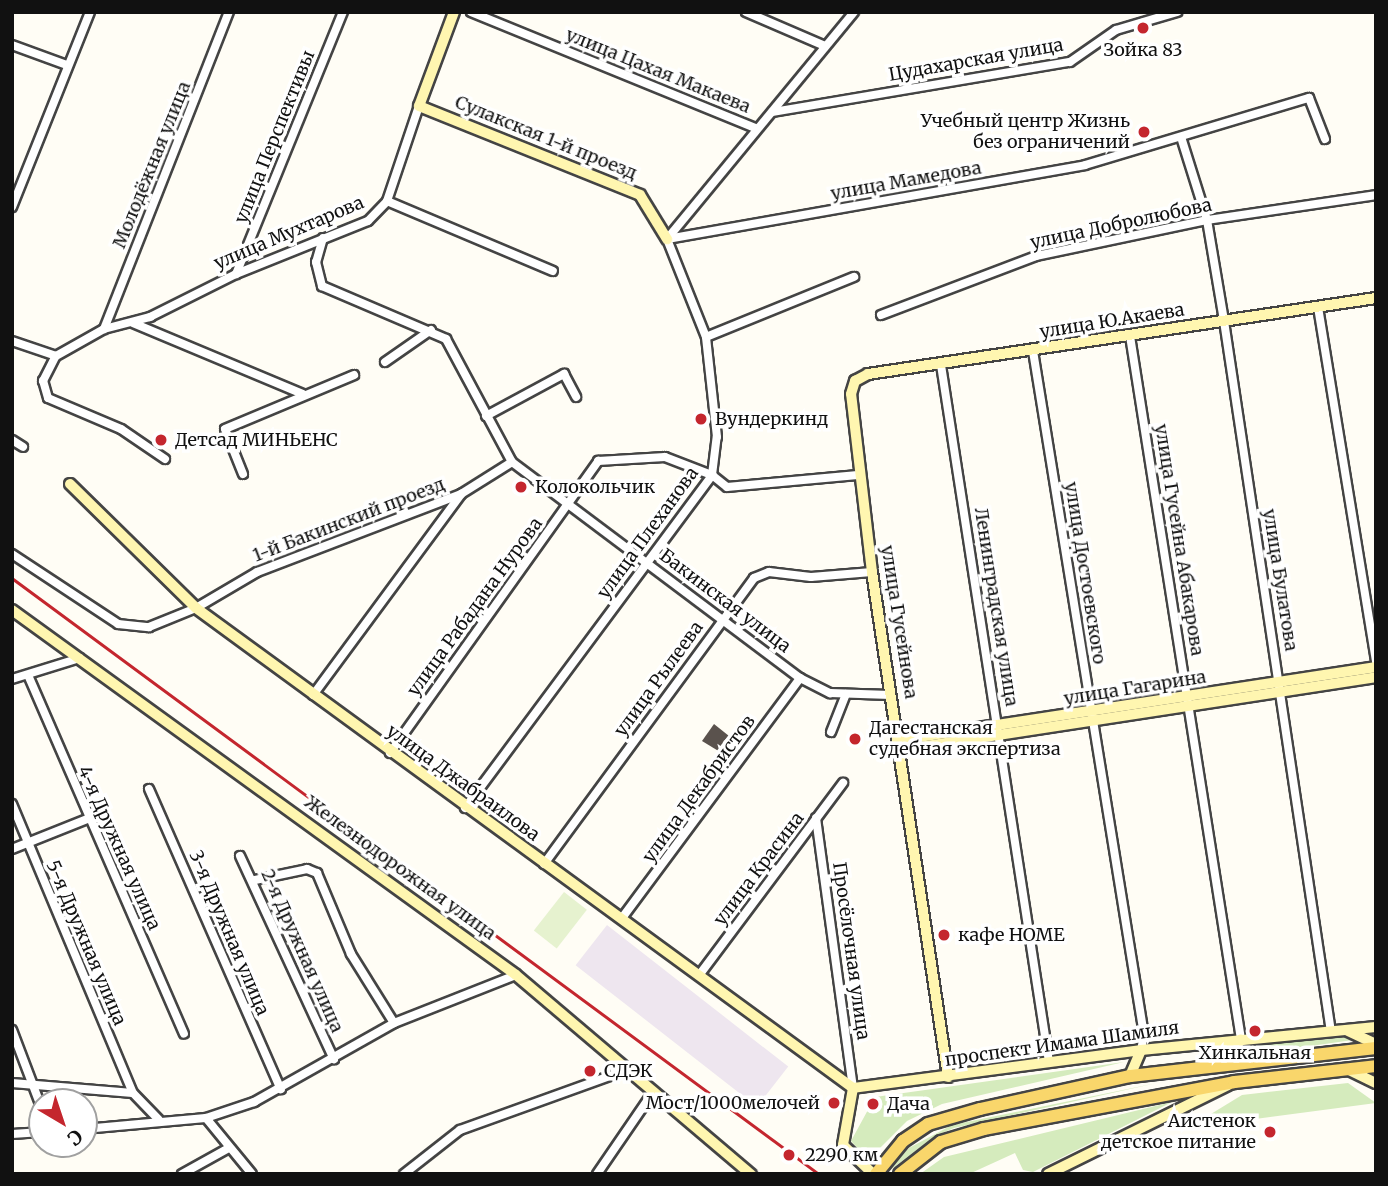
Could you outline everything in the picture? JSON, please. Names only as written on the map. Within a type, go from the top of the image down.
[{"type":"main road","name":"улица Мухтарова","points":[[419,106],[454,12]]},
{"type":"main road","name":"Сулакская 1-й проезд","points":[[419,106],[640,195],[654,211],[667,239]]},
{"type":"main road","name":"улица Ю.Акаева","points":[[855,381],[868,374],[1376,298]]},
{"type":"main road","name":"улица Гусейнова","points":[[855,381],[851,394],[872,572],[948,1077]]},
{"type":"main road","name":"улица Джабраилова","points":[[70,484],[196,608],[465,808],[700,974],[853,1088]]},
{"type":"main road","name":"Железнодорожная улица","points":[[12,610],[516,975],[651,1095],[751,1174]]},
{"type":"main road","name":"улица Гагарина","points":[[900,745],[1190,702],[1376,665]]},
{"type":"main road","name":"улица Гагарина","points":[[1280,686],[1376,677]]},
{"type":"main road","name":"проспект Имама Шамиля","points":[[853,1088],[1141,1049],[1376,1027]]},
{"type":"main road","points":[[1346,1030],[1376,1046]]},
{"type":"main road","points":[[1223,1066],[1241,1039]]},
{"type":"main road","points":[[853,1088],[843,1145],[849,1156],[876,1172],[903,1141],[928,1124],[1130,1076],[1376,1046]]},
{"type":"main road","points":[[1130,1076],[1141,1049]]},
{"type":"main road","points":[[900,1174],[941,1142],[984,1129],[1234,1082],[1376,1066]]},
{"type":"main road","points":[[1347,1069],[1376,1083]]},
{"type":"main road","points":[[1048,1174],[1234,1082]]},
{"type":"main road","points":[[1189,1090],[1195,1100],[1190,1105]]},
{"type":"street","points":[[12,207],[90,12]]},
{"type":"street","name":"Молодёжная улица","points":[[104,329],[229,12]]},
{"type":"street","name":"улица Перспективы","points":[[236,274],[343,12]]},
{"type":"street","name":"улица Цахая Макаева","points":[[471,12],[755,128]]},
{"type":"street","points":[[746,12],[825,46]]},
{"type":"street","points":[[667,239],[755,128],[772,112],[855,12]]},
{"type":"street","name":"Цудахарская улица","points":[[772,112],[1070,62],[1116,30],[1177,12]]},
{"type":"street","points":[[12,45],[67,65]]},
{"type":"street","points":[[788,92],[796,108]]},
{"type":"street","name":"улица Мамедова","points":[[667,239],[1085,165],[1309,99],[1325,139]]},
{"type":"street","name":"улица Мухтарова","points":[[56,356],[104,329],[132,323],[236,274],[368,221],[387,201],[419,106]]},
{"type":"street","name":"улица Булатова","points":[[1181,137],[1207,220],[1224,321],[1331,1032]]},
{"type":"street","name":"улица Добролюбова","points":[[881,316],[1036,256],[1207,220],[1376,195]]},
{"type":"street","points":[[387,201],[554,271]]},
{"type":"street","name":"Бакинская улица","points":[[323,237],[316,262],[323,286],[431,330],[457,352],[486,416],[512,462],[800,678],[830,693],[891,695]]},
{"type":"street","name":"улица Плеханова","points":[[465,808],[712,475],[717,437],[706,337],[667,239]]},
{"type":"street","points":[[706,337],[854,277]]},
{"type":"street","points":[[1318,307],[1376,665]]},
{"type":"street","points":[[132,323],[303,394]]},
{"type":"street","points":[[385,362],[431,330]]},
{"type":"street","name":"улица Гусейна Абакарова","points":[[1130,336],[1190,702],[1241,1039]]},
{"type":"street","points":[[12,341],[56,356],[43,382],[48,398],[130,434],[165,459]]},
{"type":"street","name":"улица Достоевского","points":[[1033,351],[1144,1035],[1141,1049]]},
{"type":"street","name":"Ленинградская улица","points":[[941,365],[1001,732],[1049,1062]]},
{"type":"street","points":[[486,416],[564,374],[576,397]]},
{"type":"street","points":[[243,474],[225,429],[303,394],[354,375]]},
{"type":"street","points":[[12,440],[23,447]]},
{"type":"street","name":"улица Рабадана Нурова","points":[[390,753],[598,461],[665,457],[712,475],[727,487],[860,475]]},
{"type":"street","name":"1-й Бакинский проезд","points":[[12,554],[118,624],[149,628],[196,608],[257,572],[461,494],[512,462]]},
{"type":"street","points":[[313,695],[461,494]]},
{"type":"street","name":"улица Рылеева","points":[[544,864],[722,621],[761,573],[811,577],[872,572]]},
{"type":"street","points":[[12,679],[80,658]]},
{"type":"street","name":"4-я Дружная улица","points":[[28,675],[87,819],[184,1033]]},
{"type":"street","name":"улица Декабристов","points":[[622,918],[800,678]]},
{"type":"street","points":[[831,732],[846,694]]},
{"type":"street","name":"улица Красина","points":[[700,974],[843,783]]},
{"type":"street","name":"3-я Дружная улица","points":[[149,789],[281,1089]]},
{"type":"street","name":"5-я Дружная улица","points":[[12,804],[133,1093]]},
{"type":"street","name":"Просёлочная улица","points":[[816,818],[853,1088]]},
{"type":"street","points":[[12,849],[87,819]]},
{"type":"street","name":"2-я Дружная улица","points":[[240,856],[255,880],[334,1059]]},
{"type":"street","points":[[255,880],[307,869],[317,873],[351,954],[394,1023]]},
{"type":"street","points":[[98,1127],[206,1118],[281,1089],[394,1023],[516,975]]},
{"type":"street","points":[[12,1030],[34,1087]]},
{"type":"street","points":[[404,1174],[460,1130],[624,1071]]},
{"type":"street","points":[[12,1083],[34,1087],[133,1093],[159,1120]]},
{"type":"street","points":[[597,1174],[651,1095]]},
{"type":"street","points":[[206,1118],[252,1174]]},
{"type":"street","points":[[182,1174],[229,1148]]},
{"type":"shaded area","points":[[607,925],[788,1067],[757,1107],[576,965]]},
{"type":"green space","points":[[564,892],[587,910],[557,948],[534,931]]},
{"type":"green space","points":[[1348,1034],[1360,1039],[1234,1057],[1242,1046]]},
{"type":"green space","points":[[1124,1062],[942,1104],[907,1121],[868,1160],[851,1141],[875,1097]]},
{"type":"green space","points":[[1157,1083],[954,1128],[935,1136],[885,1174],[909,1148],[952,1125]]},
{"type":"green space","points":[[1348,1083],[1376,1103],[1188,1128],[1242,1095]]},
{"type":"green space","points":[[1172,1102],[1033,1172],[1023,1170],[1015,1153],[969,1174],[920,1174],[944,1157]]},
{"type":"building","points":[[714,724],[739,744],[730,758],[702,741]]},
{"type":"railway","points":[[12,578],[819,1174]]},
{"type":"place","name":"Зойка 83","points":[[1143,28]]},
{"type":"place","name":"Учебный центр Жизнь без ограничений","points":[[1144,132]]},
{"type":"place","name":"Вундеркинд","points":[[701,419]]},
{"type":"place","name":"Детсад МИНЬЕНС","points":[[161,440]]},
{"type":"place","name":"Колокольчик","points":[[521,487]]},
{"type":"place","name":"Дагестанская судебная экспертиза","points":[[855,739]]},
{"type":"place","name":"кафе HOME","points":[[944,935]]},
{"type":"place","name":"Хинкальная","points":[[1255,1031]]},
{"type":"place","name":"СДЭК","points":[[590,1071]]},
{"type":"place","name":"Мост/1000мелочей","points":[[834,1103]]},
{"type":"place","name":"Дача","points":[[873,1104]]},
{"type":"place","name":"Аистенок детское питание","points":[[1270,1132]]},
{"type":"place","name":"2290 км","points":[[789,1155]]}]
